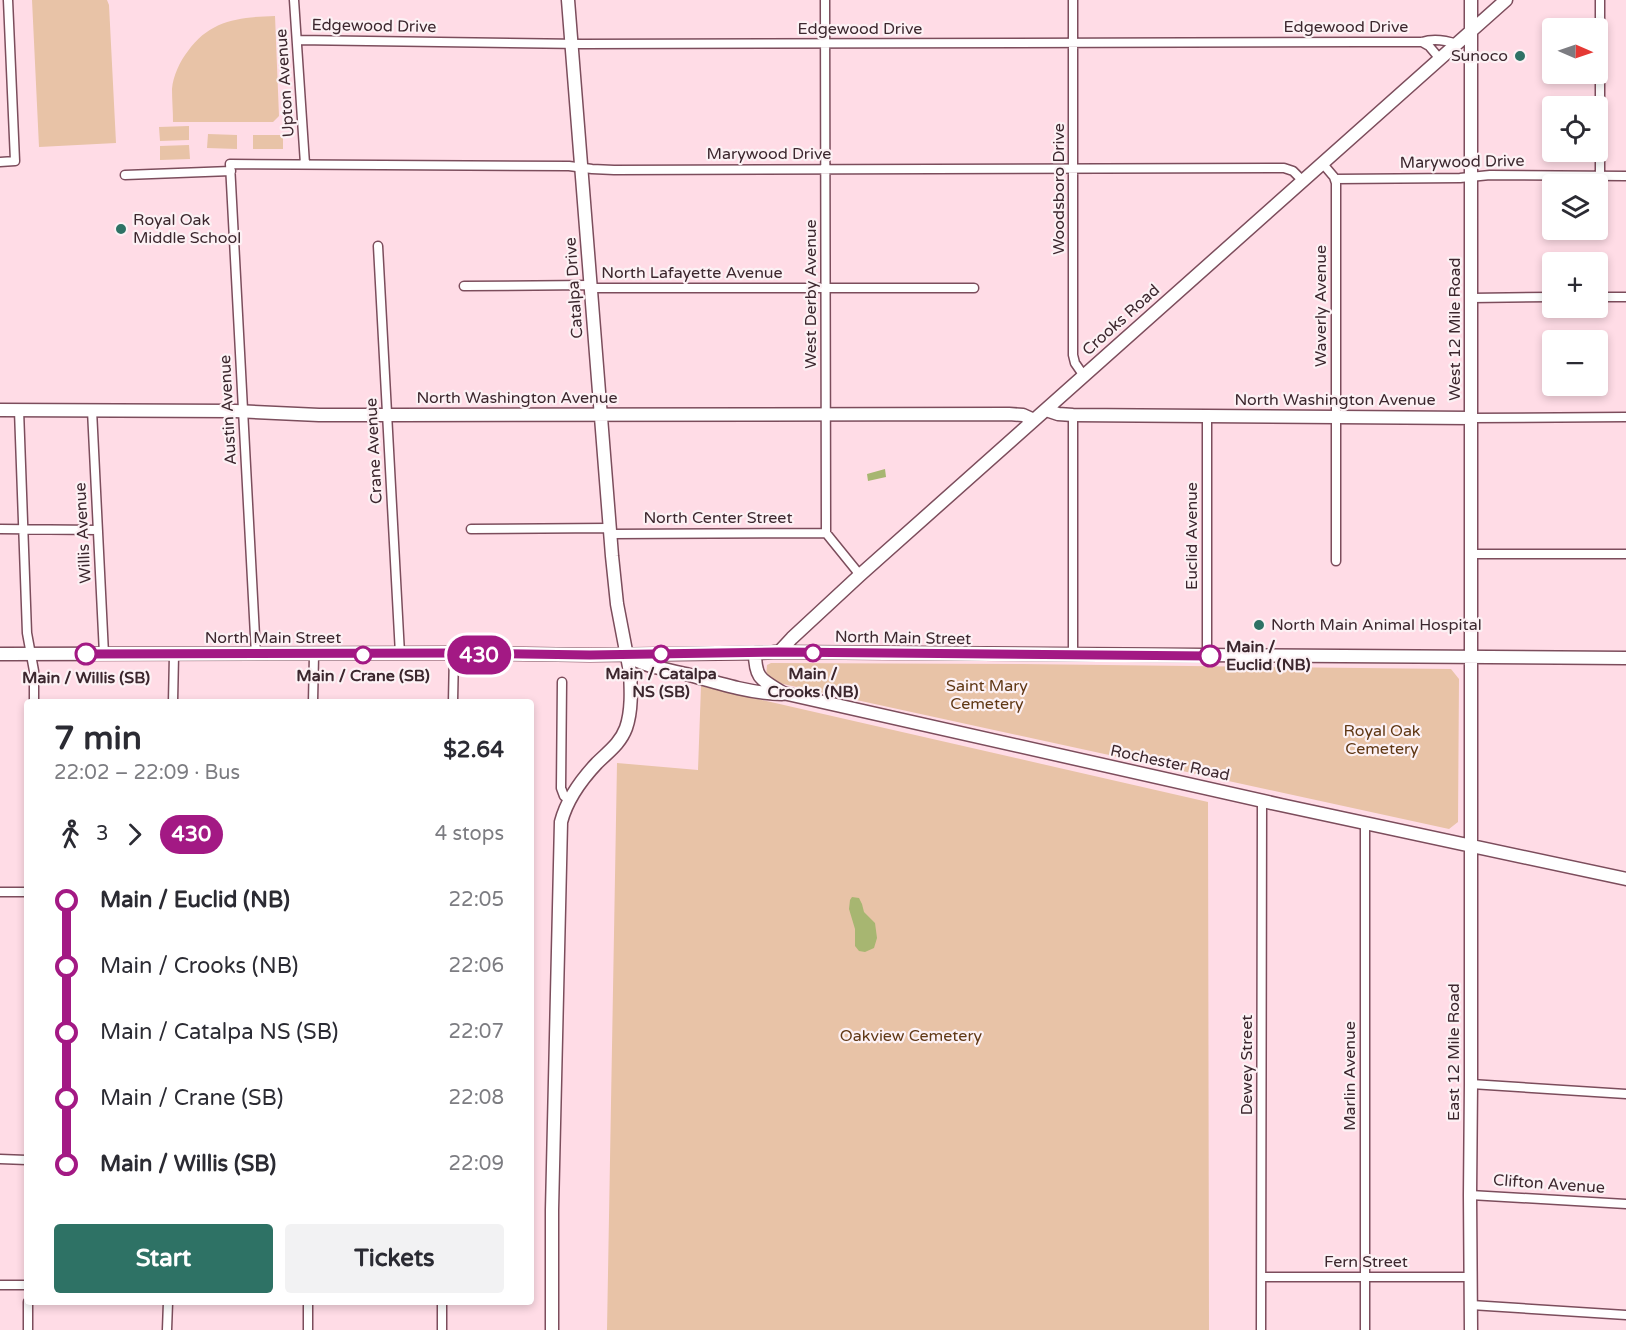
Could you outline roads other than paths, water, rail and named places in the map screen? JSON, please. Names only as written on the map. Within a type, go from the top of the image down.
[{"type":"main road","name":"Catalpa Drive","points":[[568,0],[610,531],[619,618],[630,682],[629,715],[625,729],[614,749],[597,764],[568,799]]},
{"type":"main road","name":"West 12 Mile Road","points":[[1471,0],[1471,658]]},
{"type":"main road","name":"Crooks Road","points":[[779,652],[860,575],[1506,0]]},
{"type":"main road","name":"North Washington Avenue","points":[[0,410],[243,411],[387,415],[1010,414],[1023,415],[1034,420]]},
{"type":"main road","name":"North Washington Avenue","points":[[1046,410],[1073,415],[1471,418]]},
{"type":"main road","name":"North Main Street","points":[[779,652],[1626,658]]},
{"type":"main road","points":[[755,653],[779,652]]},
{"type":"main road","name":"North Main Street","points":[[0,654],[626,655],[755,653]]},
{"type":"main road","name":"Rochester Road","points":[[755,653],[755,669],[761,678],[783,693],[1626,879]]},
{"type":"main road","points":[[626,655],[644,665],[771,694],[783,693]]},
{"type":"main road","name":"East 12 Mile Road","points":[[1471,658],[1471,1330]]},
{"type":"main road","points":[[552,1330],[552,1210],[560,836],[561,822],[568,799]]},
{"type":"street","points":[[0,162],[15,161],[8,0]]},
{"type":"street","name":"Upton Avenue","points":[[294,0],[305,164]]},
{"type":"street","name":"West Derby Avenue","points":[[825,0],[826,533]]},
{"type":"street","name":"Woodsboro Drive","points":[[1073,0],[1073,356],[1084,376]]},
{"type":"street","points":[[1600,0],[1600,174]]},
{"type":"street","name":"Edgewood Drive","points":[[297,40],[571,44],[1422,42],[1444,40],[1457,44]]},
{"type":"street","name":"Edgewood Drive","points":[[1422,42],[1429,46],[1440,59]]},
{"type":"street","name":"Marywood Drive","points":[[125,175],[305,164],[569,166],[614,170],[1284,168],[1293,171],[1303,181]]},
{"type":"street","points":[[1323,164],[1335,179]]},
{"type":"street","name":"Austin Avenue","points":[[231,167],[256,655]]},
{"type":"street","name":"Marywood Drive","points":[[1335,179],[1542,175]]},
{"type":"street","name":"Marywood Drive","points":[[1608,176],[1626,176]]},
{"type":"street","name":"Waverly Avenue","points":[[1335,179],[1336,561]]},
{"type":"street","name":"Crane Avenue","points":[[378,246],[400,654]]},
{"type":"street","name":"North Lafayette Avenue","points":[[464,285],[974,288]]},
{"type":"street","points":[[1471,298],[1542,297]]},
{"type":"street","points":[[1608,297],[1626,297]]},
{"type":"street","points":[[19,410],[27,633],[34,670],[34,699]]},
{"type":"street","name":"Willis Avenue","points":[[92,410],[104,654]]},
{"type":"street","points":[[1072,655],[1073,415]]},
{"type":"street","name":"Euclid Avenue","points":[[1207,416],[1207,656]]},
{"type":"street","name":"North Washington Avenue","points":[[1471,418],[1626,417]]},
{"type":"street","name":"North Center Street","points":[[471,529],[826,533]]},
{"type":"street","points":[[0,530],[98,530]]},
{"type":"street","points":[[826,533],[860,575]]},
{"type":"street","points":[[1471,554],[1626,554]]},
{"type":"street","points":[[453,699],[454,653]]},
{"type":"street","points":[[313,699],[314,654]]},
{"type":"street","points":[[174,655],[174,699]]},
{"type":"street","points":[[562,682],[561,788],[568,799]]},
{"type":"street","name":"Dewey Street","points":[[1262,800],[1262,1330]]},
{"type":"street","name":"Marlin Avenue","points":[[1365,822],[1365,1330]]},
{"type":"street","points":[[0,892],[24,892]]},
{"type":"street","points":[[1471,1084],[1626,1094]]},
{"type":"street","points":[[0,1159],[24,1160]]},
{"type":"street","name":"Clifton Avenue","points":[[1470,1195],[1626,1204]]},
{"type":"street","name":"Fern Street","points":[[1262,1277],[1471,1277]]},
{"type":"street","points":[[0,1285],[24,1285]]},
{"type":"street","points":[[28,1305],[28,1330]]},
{"type":"street","points":[[167,1330],[168,1305]]},
{"type":"street","points":[[308,1305],[308,1330]]},
{"type":"street","points":[[441,1330],[442,1305]]},
{"type":"street","points":[[1471,1305],[1626,1315]]},
{"type":"place","name":"Sunoco","points":[[1520,56]]},
{"type":"place","name":"Royal Oak Middle School","points":[[121,229]]},
{"type":"place","name":"North Main Animal Hospital","points":[[1259,625]]},
{"type":"place","name":"Main / Crooks (NB)","points":[[813,653]]},
{"type":"place","name":"Main / Willis (SB)","points":[[86,654]]},
{"type":"place","name":"Main / Catalpa NS (SB)","points":[[661,654]]},
{"type":"place","name":"Main / Crane (SB)","points":[[363,655]]},
{"type":"place","name":"Main / Euclid (NB)","points":[[1210,656]]},
{"type":"park label","name":"Saint Mary Cemetery","points":[[987,695]]},
{"type":"park label","name":"Royal Oak Cemetery","points":[[1382,740]]},
{"type":"park label","name":"Oakview Cemetery","points":[[911,1036]]}]
